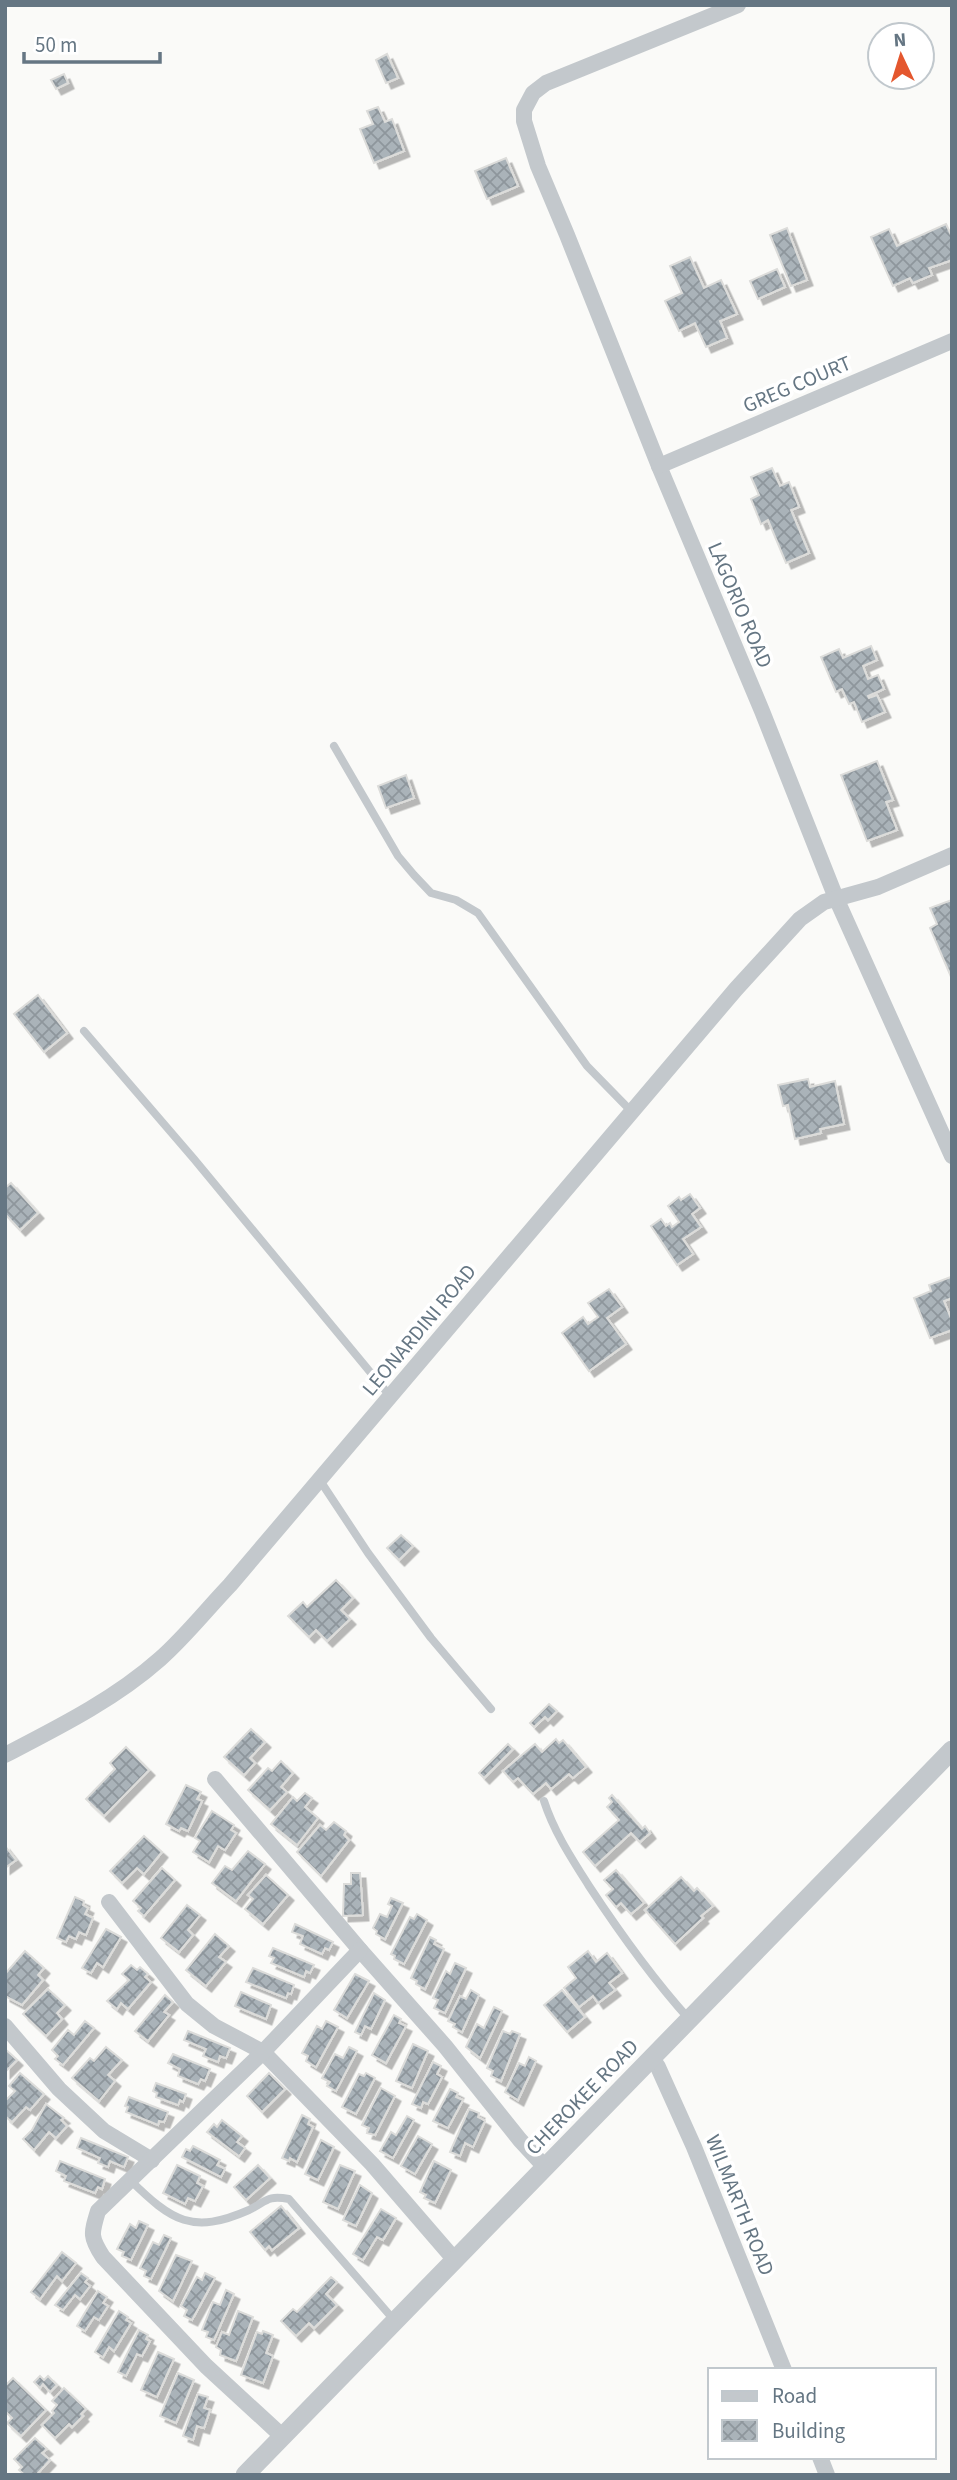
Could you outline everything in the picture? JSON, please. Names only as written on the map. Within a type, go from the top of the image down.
[{"type":"street","name":"LAGORIO ROAD","points":[[738,5],[546,83],[533,93],[524,110],[524,121],[538,166],[836,898],[952,1156]]},
{"type":"street","name":"GREG COURT","points":[[659,466],[952,341]]},
{"type":"street","name":"LEONARDINI ROAD","points":[[5,1755],[70,1721],[160,1659],[230,1585],[736,989],[800,919],[824,902],[878,887],[952,855]]},
{"type":"street","name":"CHEROKEE ROAD","points":[[244,2475],[952,1750]]},
{"type":"street","points":[[215,1779],[445,2046],[545,2167]]},
{"type":"street","points":[[108,1902],[187,2004],[214,2026],[263,2052],[372,2164],[454,2259]]},
{"type":"street","points":[[282,2436],[206,2365],[103,2257],[93,2242],[91,2233],[98,2211],[263,2052],[360,1950]]},
{"type":"street","points":[[5,2026],[59,2089],[104,2131],[152,2160]]},
{"type":"street","name":"WILMARTH ROAD","points":[[652,2058],[694,2147],[784,2368]]},
{"type":"lane","points":[[334,747],[398,856],[431,893],[456,900],[478,913],[587,1066],[632,1112]]},
{"type":"lane","points":[[83,1031],[194,1159],[390,1397]]},
{"type":"lane","points":[[319,1479],[368,1553],[431,1638],[491,1709]]},
{"type":"lane","points":[[544,1801],[552,1825],[613,1922],[662,1988],[690,2019]]},
{"type":"lane","points":[[130,2180],[156,2206],[175,2217],[196,2223],[221,2221],[274,2196],[289,2199],[394,2320]]},
{"type":"building","points":[[387,54],[398,78],[386,83],[376,60]]},
{"type":"building","points":[[64,74],[68,83],[56,89],[51,80]]},
{"type":"building","points":[[378,107],[385,122],[392,119],[404,151],[374,163],[360,129],[373,124],[367,111]]},
{"type":"building","points":[[506,158],[518,186],[487,199],[475,171]]},
{"type":"building","points":[[946,224],[952,237],[952,260],[929,268],[932,275],[913,283],[910,278],[893,286],[871,237],[889,229],[897,246]]},
{"type":"building","points":[[787,228],[807,280],[791,286],[770,235]]},
{"type":"building","points":[[690,257],[704,288],[721,280],[737,314],[720,321],[727,338],[706,347],[695,323],[679,331],[665,301],[682,293],[670,266]]},
{"type":"building","points":[[777,269],[785,287],[758,299],[750,281]]},
{"type":"building","points":[[772,468],[780,486],[789,482],[799,507],[791,510],[809,553],[786,563],[768,520],[761,524],[751,499],[759,495],[751,477]]},
{"type":"building","points":[[871,646],[877,660],[863,666],[868,679],[878,675],[884,689],[868,696],[877,695],[885,712],[862,722],[854,702],[849,704],[842,689],[836,692],[821,657],[839,649],[843,658]]},
{"type":"building","points":[[877,761],[893,800],[886,802],[897,830],[867,841],[841,775]]},
{"type":"building","points":[[406,775],[414,798],[386,808],[378,786]]},
{"type":"building","points":[[952,900],[952,979],[930,928],[937,924],[930,908]]},
{"type":"building","points":[[38,995],[67,1033],[44,1052],[14,1014]]},
{"type":"building","points":[[808,1079],[810,1087],[835,1081],[844,1124],[820,1129],[821,1133],[795,1139],[788,1105],[783,1106],[778,1085]]},
{"type":"building","points":[[11,1183],[38,1213],[20,1230],[5,1214],[5,1188]]},
{"type":"building","points":[[690,1194],[700,1208],[692,1214],[701,1227],[683,1239],[693,1254],[677,1265],[651,1226],[661,1219],[666,1226],[670,1223],[672,1227],[679,1222],[668,1206],[679,1197],[681,1200]]},
{"type":"building","points":[[951,1277],[952,1298],[944,1301],[952,1321],[952,1330],[930,1338],[914,1298],[931,1291],[929,1285]]},
{"type":"building","points":[[609,1289],[622,1307],[607,1318],[626,1344],[589,1371],[562,1333],[583,1317],[588,1324],[598,1317],[588,1303]]},
{"type":"building","points":[[401,1535],[413,1546],[399,1560],[387,1548]]},
{"type":"building","points":[[336,1580],[353,1598],[341,1610],[350,1619],[327,1641],[316,1630],[309,1637],[288,1616],[303,1602],[307,1607]]},
{"type":"building","points":[[549,1704],[557,1711],[548,1720],[545,1717],[534,1727],[530,1723]]},
{"type":"building","points":[[251,1729],[265,1742],[250,1758],[255,1763],[244,1775],[224,1757]]},
{"type":"building","points":[[556,1739],[559,1743],[563,1740],[586,1767],[573,1778],[569,1774],[551,1789],[546,1783],[533,1794],[518,1778],[513,1782],[503,1771],[535,1744],[542,1752]]},
{"type":"building","points":[[508,1744],[513,1749],[484,1778],[479,1773]]},
{"type":"building","points":[[126,1747],[149,1770],[104,1816],[86,1799],[115,1769],[110,1763]]},
{"type":"building","points":[[281,1761],[293,1773],[281,1787],[287,1792],[270,1810],[248,1790],[268,1768],[272,1771]]},
{"type":"building","points":[[186,1785],[201,1792],[197,1799],[202,1801],[188,1831],[181,1828],[179,1831],[166,1824]]},
{"type":"building","points":[[305,1793],[312,1798],[305,1807],[318,1818],[297,1845],[271,1824],[293,1797],[297,1801]]},
{"type":"building","points":[[612,1795],[642,1829],[645,1826],[650,1833],[640,1842],[631,1833],[595,1866],[583,1852],[619,1820],[607,1807],[612,1802],[609,1798]]},
{"type":"building","points":[[212,1811],[234,1825],[231,1830],[236,1833],[225,1850],[218,1846],[209,1862],[193,1852],[200,1841],[195,1838]]},
{"type":"building","points":[[334,1822],[346,1831],[344,1835],[349,1840],[321,1876],[297,1852],[320,1825],[326,1830]]},
{"type":"building","points":[[144,1836],[162,1852],[144,1874],[137,1868],[122,1883],[110,1871]]},
{"type":"building","points":[[5,1846],[16,1860],[5,1868]]},
{"type":"building","points":[[248,1851],[265,1864],[236,1901],[212,1883],[225,1866],[232,1870]]},
{"type":"building","points":[[162,1868],[175,1880],[144,1916],[138,1911],[141,1908],[133,1901]]},
{"type":"building","points":[[616,1870],[644,1903],[631,1914],[621,1903],[616,1907],[606,1895],[613,1889],[604,1880]]},
{"type":"building","points":[[351,1873],[360,1873],[363,1915],[343,1916],[344,1884],[351,1884]]},
{"type":"building","points":[[266,1875],[288,1895],[263,1924],[245,1909],[253,1899],[248,1895]]},
{"type":"building","points":[[681,1877],[694,1891],[697,1888],[713,1906],[675,1944],[645,1910]]},
{"type":"building","points":[[75,1897],[84,1901],[83,1905],[88,1908],[85,1914],[93,1918],[86,1935],[79,1932],[76,1939],[69,1936],[66,1942],[57,1938]]},
{"type":"building","points":[[391,1898],[403,1903],[385,1939],[376,1934],[377,1931],[373,1928],[380,1914],[387,1917],[392,1906],[388,1904]]},
{"type":"building","points":[[187,1905],[200,1915],[188,1930],[193,1935],[179,1952],[161,1938]]},
{"type":"building","points":[[417,1914],[427,1920],[404,1964],[394,1959],[395,1956],[391,1954],[410,1917],[414,1919]]},
{"type":"building","points":[[295,1924],[333,1942],[329,1950],[325,1948],[322,1954],[300,1944],[303,1936],[292,1932]]},
{"type":"building","points":[[106,1929],[121,1937],[103,1967],[97,1963],[91,1973],[82,1968]]},
{"type":"building","points":[[215,1934],[229,1946],[219,1957],[226,1962],[206,1986],[186,1970]]},
{"type":"building","points":[[430,1937],[436,1940],[434,1944],[444,1949],[425,1989],[411,1978]]},
{"type":"building","points":[[273,1948],[314,1965],[310,1973],[306,1971],[304,1977],[271,1963],[274,1958],[269,1956]]},
{"type":"building","points":[[25,1951],[44,1968],[38,1975],[43,1980],[22,2005],[5,1996],[5,1974]]},
{"type":"building","points":[[588,1951],[596,1962],[607,1953],[622,1973],[609,1983],[615,1990],[598,2003],[593,1996],[579,2007],[564,1988],[576,1978],[568,1967]]},
{"type":"building","points":[[455,1963],[466,1968],[445,2013],[434,2008],[438,2000],[433,1998],[446,1971],[450,1974]]},
{"type":"building","points":[[131,1965],[137,1970],[140,1967],[148,1974],[145,1977],[151,1982],[128,2009],[121,2003],[117,2009],[107,2001],[129,1980],[122,1974]]},
{"type":"building","points":[[253,1968],[294,1985],[291,1994],[288,1993],[286,1998],[246,1982]]},
{"type":"building","points":[[355,1974],[369,1981],[347,2018],[334,2010]]},
{"type":"building","points":[[48,1989],[65,2005],[57,2013],[62,2019],[46,2036],[23,2014]]},
{"type":"building","points":[[471,1990],[479,1995],[462,2032],[448,2021],[460,1996],[466,1999]]},
{"type":"building","points":[[562,1990],[585,2017],[567,2032],[544,2005]]},
{"type":"building","points":[[241,1992],[271,2005],[266,2019],[235,2006]]},
{"type":"building","points":[[374,1993],[385,2000],[371,2029],[365,2026],[361,2035],[355,2032]]},
{"type":"building","points":[[165,1995],[173,2002],[164,2012],[169,2015],[148,2041],[135,2031]]},
{"type":"building","points":[[494,2007],[502,2011],[480,2058],[466,2047],[477,2024],[484,2028]]},
{"type":"building","points":[[394,2015],[401,2019],[399,2023],[406,2026],[386,2063],[372,2055]]},
{"type":"building","points":[[85,2021],[94,2028],[63,2065],[55,2059],[58,2056],[52,2050],[68,2030],[74,2035]]},
{"type":"building","points":[[326,2021],[338,2027],[316,2067],[306,2061],[308,2056],[302,2053],[317,2026],[322,2029]]},
{"type":"building","points":[[188,2031],[230,2048],[226,2058],[220,2056],[218,2062],[203,2056],[206,2049],[184,2040]]},
{"type":"building","points":[[503,2031],[520,2034],[501,2081],[491,2076],[493,2071],[487,2068]]},
{"type":"building","points":[[413,2044],[428,2051],[412,2088],[396,2081]]},
{"type":"building","points":[[106,2047],[122,2060],[108,2075],[115,2081],[99,2101],[72,2078],[90,2058],[94,2061]]},
{"type":"building","points":[[349,2047],[357,2051],[336,2091],[327,2086],[330,2082],[322,2078],[335,2054],[343,2058]]},
{"type":"building","points":[[5,2049],[17,2060],[5,2072]]},
{"type":"building","points":[[173,2054],[210,2069],[205,2081],[201,2079],[198,2084],[178,2076],[180,2069],[168,2063]]},
{"type":"building","points":[[529,2057],[536,2061],[518,2100],[505,2092],[519,2063],[525,2066]]},
{"type":"building","points":[[433,2062],[441,2066],[437,2074],[442,2077],[428,2104],[423,2102],[421,2108],[412,2104]]},
{"type":"building","points":[[20,2073],[44,2094],[30,2110],[26,2107],[12,2122],[5,2116],[5,2101],[15,2091],[9,2086]]},
{"type":"building","points":[[269,2073],[285,2089],[262,2112],[247,2096]]},
{"type":"building","points":[[366,2073],[375,2078],[356,2114],[342,2107],[359,2074],[364,2076]]},
{"type":"building","points":[[156,2083],[186,2094],[183,2102],[180,2100],[178,2105],[156,2097],[157,2093],[153,2091]]},
{"type":"building","points":[[381,2088],[395,2096],[375,2135],[367,2133],[369,2128],[362,2125]]},
{"type":"building","points":[[450,2089],[458,2093],[456,2097],[463,2100],[448,2128],[433,2121]]},
{"type":"building","points":[[129,2097],[168,2112],[164,2122],[159,2121],[158,2125],[126,2112],[128,2107],[125,2106]]},
{"type":"building","points":[[46,2104],[64,2118],[61,2120],[67,2126],[56,2138],[49,2132],[34,2150],[23,2139],[32,2130]]},
{"type":"building","points":[[469,2109],[479,2113],[478,2117],[485,2121],[473,2147],[465,2143],[460,2156],[450,2152]]},
{"type":"building","points":[[302,2115],[310,2119],[308,2124],[313,2127],[297,2162],[290,2158],[289,2161],[282,2158]]},
{"type":"building","points":[[407,2116],[414,2120],[393,2158],[380,2151],[391,2132],[396,2135]]},
{"type":"building","points":[[222,2120],[242,2136],[237,2142],[245,2148],[239,2156],[207,2132],[214,2124],[217,2127]]},
{"type":"building","points":[[418,2136],[432,2144],[415,2174],[401,2166]]},
{"type":"building","points":[[81,2138],[128,2157],[124,2167],[110,2161],[108,2167],[98,2163],[100,2158],[77,2148]]},
{"type":"building","points":[[321,2140],[334,2147],[318,2180],[305,2174]]},
{"type":"building","points":[[193,2146],[220,2160],[217,2165],[225,2169],[221,2177],[182,2157],[186,2149],[190,2151]]},
{"type":"building","points":[[60,2161],[105,2179],[102,2189],[98,2187],[95,2193],[64,2181],[66,2176],[56,2171]]},
{"type":"building","points":[[434,2161],[451,2170],[435,2203],[424,2198],[426,2195],[420,2192]]},
{"type":"building","points":[[177,2165],[200,2176],[197,2183],[203,2186],[195,2201],[188,2198],[185,2204],[163,2193]]},
{"type":"building","points":[[258,2165],[270,2178],[246,2200],[234,2187]]},
{"type":"building","points":[[340,2165],[355,2171],[338,2209],[323,2202]]},
{"type":"building","points":[[360,2185],[372,2193],[356,2226],[343,2220]]},
{"type":"building","points":[[281,2206],[299,2228],[272,2250],[269,2246],[265,2250],[250,2232]]},
{"type":"building","points":[[381,2209],[396,2218],[383,2240],[377,2237],[363,2260],[353,2254]]},
{"type":"building","points":[[139,2221],[148,2225],[131,2260],[122,2256],[124,2252],[117,2249],[130,2224],[136,2228]]},
{"type":"building","points":[[164,2235],[171,2238],[151,2279],[144,2276],[146,2271],[140,2268],[153,2242],[159,2245]]},
{"type":"building","points":[[62,2252],[76,2263],[62,2281],[57,2276],[40,2299],[31,2292]]},
{"type":"building","points":[[176,2255],[192,2261],[173,2301],[159,2291]]},
{"type":"building","points":[[81,2273],[88,2278],[85,2282],[90,2286],[80,2299],[75,2295],[63,2310],[55,2305]]},
{"type":"building","points":[[205,2273],[215,2278],[192,2320],[184,2316],[187,2310],[181,2306],[197,2277],[202,2280]]},
{"type":"building","points":[[331,2277],[337,2282],[326,2294],[337,2305],[314,2328],[309,2323],[296,2336],[281,2321],[293,2309],[297,2312]]},
{"type":"building","points":[[226,2290],[234,2294],[214,2340],[206,2337],[208,2332],[202,2330],[213,2302],[220,2305]]},
{"type":"building","points":[[98,2291],[107,2297],[103,2303],[108,2306],[99,2320],[94,2317],[85,2331],[77,2326]]},
{"type":"building","points":[[119,2311],[128,2317],[126,2320],[131,2323],[114,2351],[109,2347],[103,2357],[95,2352]]},
{"type":"building","points":[[238,2311],[253,2317],[236,2361],[220,2355],[221,2350],[216,2347],[222,2332],[229,2335]]},
{"type":"building","points":[[139,2330],[148,2335],[146,2339],[150,2341],[142,2356],[137,2354],[126,2376],[118,2372]]},
{"type":"building","points":[[263,2331],[273,2335],[266,2353],[273,2356],[263,2383],[241,2375],[257,2332],[262,2334]]},
{"type":"building","points":[[158,2352],[174,2359],[157,2397],[141,2390]]},
{"type":"building","points":[[178,2373],[194,2380],[176,2423],[160,2416]]},
{"type":"building","points":[[40,2376],[44,2380],[48,2376],[57,2385],[50,2392],[43,2384],[40,2388],[34,2382]]},
{"type":"building","points":[[13,2378],[46,2410],[21,2436],[7,2423],[12,2418],[5,2411],[5,2386]]},
{"type":"building","points":[[64,2388],[86,2409],[72,2427],[69,2424],[55,2438],[42,2425],[54,2413],[52,2411],[57,2405],[52,2401]]},
{"type":"building","points":[[198,2394],[208,2397],[204,2408],[210,2410],[204,2428],[197,2426],[193,2440],[183,2436]]},
{"type":"building","points":[[35,2438],[47,2449],[42,2453],[50,2460],[38,2473],[41,2475],[25,2475],[19,2470],[22,2467],[14,2459]]}]
